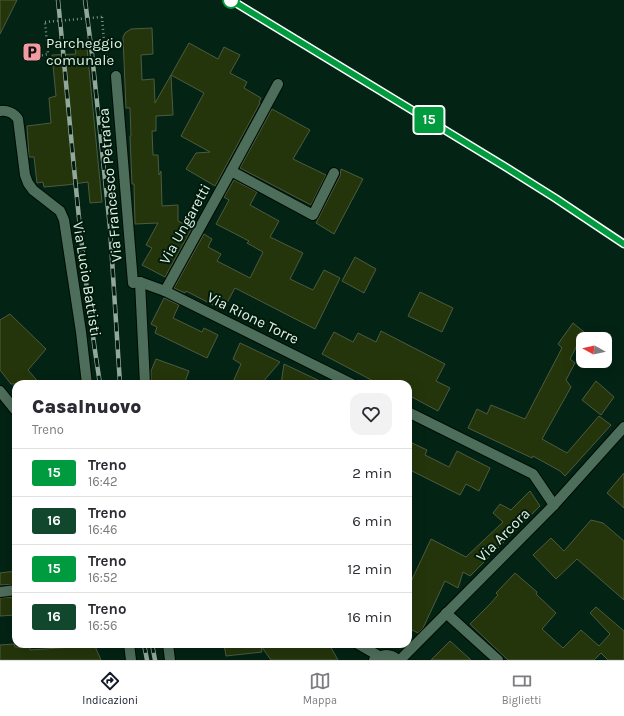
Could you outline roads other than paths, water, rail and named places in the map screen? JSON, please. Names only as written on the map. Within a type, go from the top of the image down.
[{"type":"street","name":"Via Francesco Petrarca","points":[[116,76],[133,284],[140,282]]},
{"type":"street","name":"Via Ungaretti","points":[[165,291],[232,171],[278,84]]},
{"type":"street","name":"Via Lucio Battisti","points":[[0,111],[4,110],[15,115],[18,119],[25,175],[28,183],[33,190],[60,211],[64,220],[81,332],[87,380]]},
{"type":"street","points":[[232,171],[313,215],[334,173]]},
{"type":"street","name":"Via Rione Torre","points":[[140,282],[165,291],[344,380]]},
{"type":"street","points":[[140,282],[145,380]]},
{"type":"street","points":[[0,392],[12,406]]},
{"type":"street","points":[[412,414],[533,474],[554,505]]},
{"type":"street","name":"Via Arcora","points":[[412,647],[554,505],[624,427]]},
{"type":"street","points":[[0,592],[12,590]]},
{"type":"street","points":[[446,613],[498,660]]},
{"type":"street","points":[[130,648],[131,660]]},
{"type":"street","points":[[168,648],[170,660]]},
{"type":"street","name":"Via Arcora","points":[[363,648],[377,658],[384,655],[390,655],[399,660],[411,648]]},
{"type":"railway","points":[[58,0],[81,240],[99,380]]},
{"type":"railway","points":[[85,0],[110,228],[120,380]]},
{"type":"railway","points":[[145,648],[147,660]]},
{"type":"railway","points":[[153,648],[155,660]]},
{"type":"train","name":"15","points":[[231,0],[504,166],[624,244]]},
{"type":"place","name":"Parcheggio comunale","points":[[32,52]]}]
